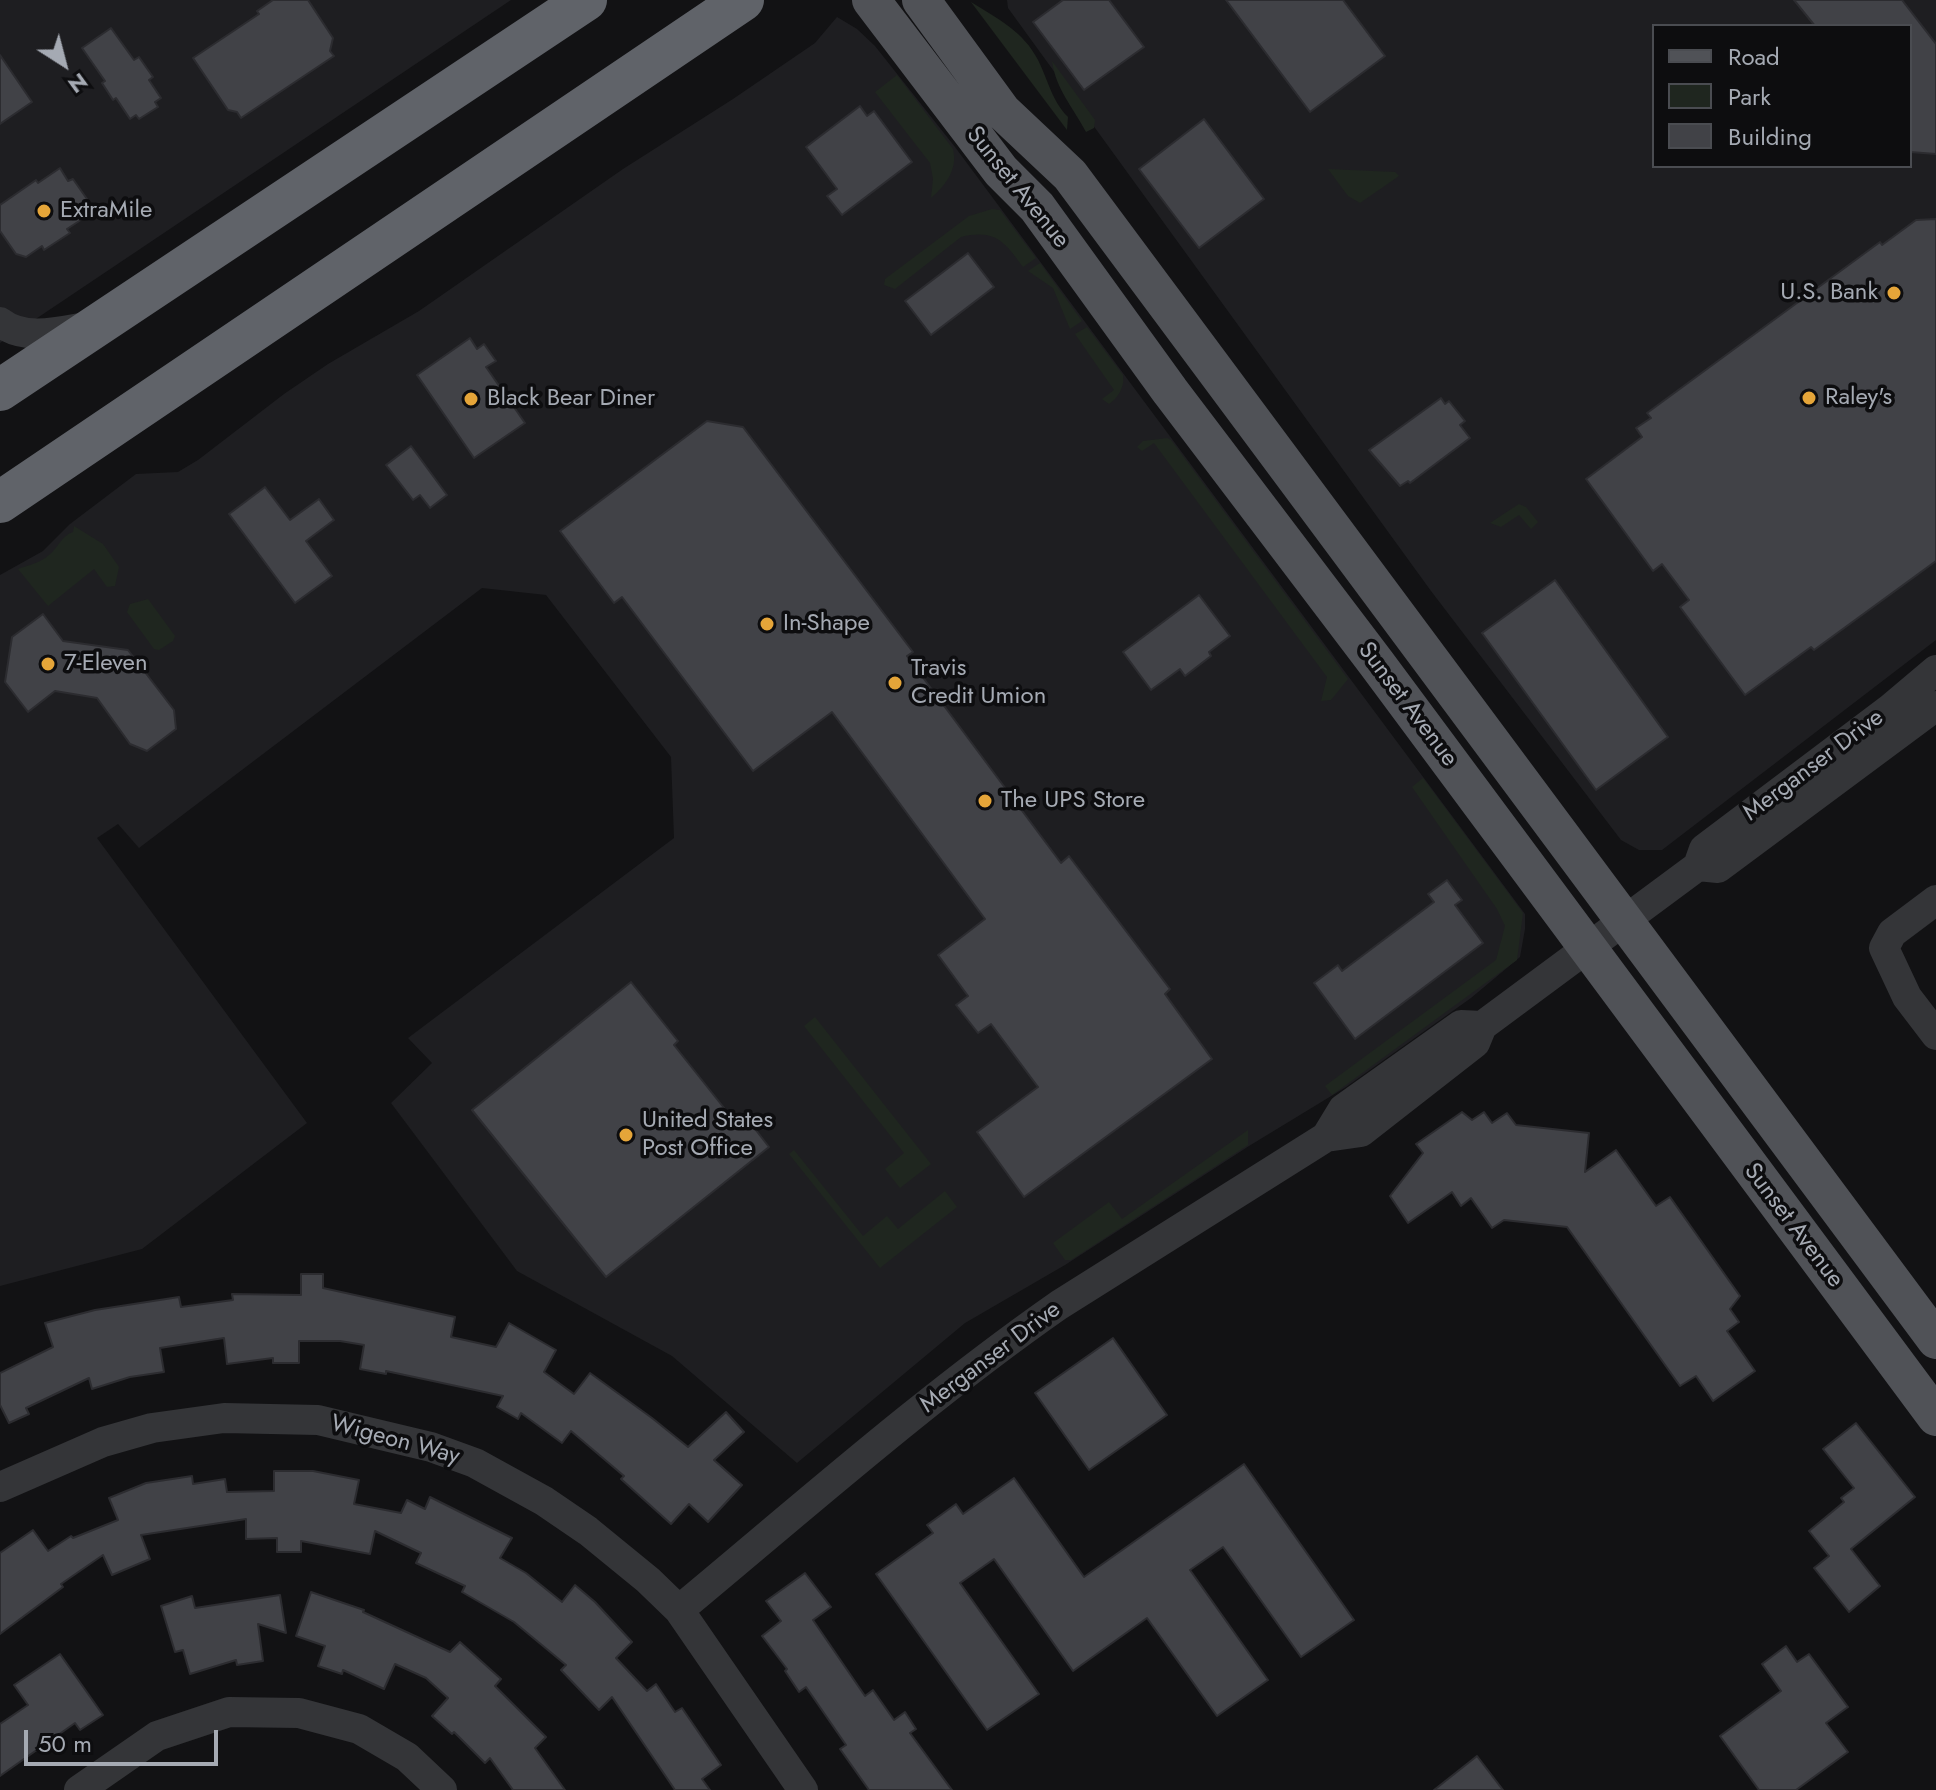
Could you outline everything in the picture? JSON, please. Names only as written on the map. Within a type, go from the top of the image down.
[{"type":"highway","points":[[0,390],[586,0]]},
{"type":"highway","points":[[0,502],[743,0]]},
{"type":"main road","name":"Sunset Avenue","points":[[871,0],[1001,171],[1037,207],[1170,391],[1377,664],[1936,1417]]},
{"type":"main road","name":"Sunset Avenue","points":[[921,0],[1002,111],[1070,175],[1936,1340]]},
{"type":"street","points":[[0,322],[7,327],[40,334],[92,326]]},
{"type":"street","name":"Merganser Drive","points":[[679,1610],[1019,1332],[1326,1137],[1343,1109],[1461,1025],[1482,1026],[1698,866],[1704,849],[1891,708],[1936,670]]},
{"type":"street","name":"Merganser Drive","points":[[1698,866],[1718,868],[1936,706]]},
{"type":"street","points":[[1936,900],[1892,933],[1884,948],[1907,997],[1936,1035]]},
{"type":"street","name":"Wigeon Way","points":[[0,1487],[103,1442],[152,1428],[224,1418],[318,1420],[431,1447],[475,1463],[544,1501],[588,1531],[679,1610],[803,1790]]},
{"type":"street","points":[[84,1789],[157,1736],[229,1712],[299,1713],[359,1729],[407,1757],[442,1790]]},
{"type":"shaded area","points":[[0,0],[511,0],[0,343]]},
{"type":"shaded area","points":[[1007,0],[1936,0],[1936,640],[1662,850],[1639,850],[1621,840],[1431,591],[1008,8]]},
{"type":"shaded area","points":[[837,17],[857,29],[875,46],[955,147],[1525,914],[1520,957],[1471,998],[1346,1087],[1065,1265],[965,1323],[797,1463],[672,1356],[517,1271],[391,1103],[432,1063],[408,1038],[674,838],[671,757],[546,595],[482,588],[139,848],[118,824],[97,838],[307,1123],[142,1249],[0,1286],[0,575],[43,551],[70,524],[136,474],[178,472],[198,460],[328,364],[419,311],[623,169],[815,43]]},
{"type":"green space","points":[[971,2],[1009,26],[1032,50],[1054,97],[1068,117],[1067,130]]},
{"type":"green space","points":[[1052,61],[1095,120],[1094,128],[1086,132],[1061,90]]},
{"type":"green space","points":[[897,75],[953,149],[954,163],[950,176],[931,198],[933,179],[930,163],[875,92]]},
{"type":"green space","points":[[1328,169],[1395,172],[1399,176],[1360,203],[1348,196]]},
{"type":"green space","points":[[992,209],[1000,210],[1036,258],[1023,267],[998,239],[982,235],[961,237],[895,289],[884,285],[885,279],[969,216]]},
{"type":"green space","points":[[1040,263],[1082,321],[1070,329],[1053,288],[1028,271]]},
{"type":"green space","points":[[1087,327],[1123,375],[1120,392],[1109,404],[1102,399],[1114,390],[1075,334]]},
{"type":"green space","points":[[1167,438],[1348,679],[1331,700],[1321,701],[1327,677],[1154,443],[1142,451],[1137,447],[1143,441]]},
{"type":"green space","points":[[1519,504],[1526,507],[1538,522],[1531,529],[1519,515],[1501,527],[1490,523]]},
{"type":"green space","points":[[74,526],[103,544],[119,567],[115,586],[107,587],[94,569],[48,606],[18,569],[46,558],[73,532]]},
{"type":"green space","points":[[148,599],[175,636],[173,641],[159,650],[154,649],[127,612],[130,604]]},
{"type":"green space","points":[[1423,778],[1523,913],[1517,960],[1332,1095],[1325,1086],[1496,960],[1505,926],[1497,909],[1412,787]]},
{"type":"green space","points":[[815,1017],[931,1164],[900,1188],[885,1169],[904,1153],[804,1026]]},
{"type":"green space","points":[[1248,1130],[1248,1145],[1071,1260],[1065,1260],[1053,1243],[1109,1202],[1122,1219]]},
{"type":"green space","points":[[794,1150],[863,1236],[887,1216],[898,1229],[945,1191],[957,1207],[880,1268],[789,1154]]},
{"type":"building","points":[[273,0],[308,0],[333,38],[330,51],[334,56],[241,118],[237,112],[228,110],[193,58],[259,14],[257,11]]},
{"type":"building","points":[[1063,0],[1109,0],[1144,47],[1084,90],[1033,22]]},
{"type":"building","points":[[1226,0],[1343,0],[1385,56],[1310,112]]},
{"type":"building","points":[[1794,0],[1902,0],[1936,44],[1936,154],[1912,152],[1912,24],[1813,24]]},
{"type":"building","points":[[111,28],[134,60],[139,57],[153,77],[149,80],[161,98],[155,102],[158,107],[139,119],[136,115],[130,119],[116,98],[113,100],[102,83],[105,81],[82,48]]},
{"type":"building","points":[[0,55],[32,102],[0,124]]},
{"type":"building","points":[[860,106],[867,116],[874,111],[912,162],[842,215],[827,196],[837,189],[806,147]]},
{"type":"building","points":[[1204,119],[1264,199],[1199,248],[1139,169]]},
{"type":"building","name":"ExtraMile","points":[[60,168],[68,181],[73,179],[87,199],[82,203],[90,214],[67,229],[70,233],[44,250],[42,246],[26,257],[16,254],[0,231],[0,205]]},
{"type":"building","points":[[1936,219],[1936,561],[1814,650],[1811,647],[1745,695],[1680,607],[1689,600],[1662,564],[1653,571],[1586,479],[1642,437],[1636,428],[1651,418],[1647,413],[1880,242],[1882,245],[1916,220]]},
{"type":"building","points":[[968,253],[994,287],[931,335],[905,301]]},
{"type":"building","name":"Black Bear Diner","points":[[470,338],[477,349],[484,344],[496,361],[486,367],[525,423],[474,458],[417,375]]},
{"type":"building","points":[[1441,398],[1445,404],[1449,401],[1465,421],[1460,425],[1470,438],[1410,483],[1408,481],[1400,486],[1369,450]]},
{"type":"building","points":[[707,421],[743,427],[913,652],[907,656],[1061,863],[1069,856],[1170,989],[1165,994],[1212,1059],[1024,1197],[977,1132],[1038,1087],[991,1024],[978,1033],[956,1005],[968,996],[938,955],[985,919],[832,712],[753,771],[622,597],[614,603],[560,531]]},
{"type":"building","points":[[411,446],[447,495],[430,508],[420,495],[413,500],[386,465]]},
{"type":"building","points":[[265,487],[290,520],[319,499],[334,520],[306,541],[332,576],[295,603],[229,514]]},
{"type":"building","points":[[1555,580],[1668,737],[1596,790],[1482,633]]},
{"type":"building","points":[[1199,595],[1230,636],[1185,676],[1180,669],[1151,690],[1123,652]]},
{"type":"building","points":[[43,614],[63,641],[128,650],[174,710],[176,729],[147,751],[130,744],[97,698],[55,691],[28,712],[5,682],[12,637]]},
{"type":"building","points":[[1447,880],[1462,900],[1455,905],[1483,943],[1355,1039],[1314,983],[1338,965],[1342,971],[1434,902],[1428,894]]},
{"type":"building","name":"United States Post Office","points":[[631,982],[678,1041],[674,1045],[736,1123],[745,1116],[769,1147],[606,1277],[472,1110]]},
{"type":"building","points":[[1462,1112],[1472,1120],[1484,1112],[1492,1123],[1507,1113],[1516,1125],[1589,1133],[1585,1172],[1616,1150],[1656,1206],[1670,1197],[1740,1296],[1730,1309],[1739,1322],[1727,1331],[1755,1371],[1713,1401],[1696,1376],[1680,1386],[1567,1227],[1504,1220],[1492,1228],[1471,1198],[1461,1206],[1452,1192],[1408,1223],[1390,1196],[1423,1153],[1416,1144]]},
{"type":"building","points":[[301,1274],[323,1274],[323,1288],[455,1317],[451,1337],[496,1347],[509,1323],[556,1350],[544,1372],[574,1394],[590,1373],[688,1447],[726,1412],[744,1432],[714,1460],[742,1485],[708,1522],[689,1504],[671,1524],[621,1479],[624,1476],[571,1431],[562,1443],[521,1413],[518,1419],[497,1407],[503,1396],[386,1371],[386,1374],[360,1369],[364,1345],[340,1341],[299,1341],[299,1363],[273,1363],[273,1358],[227,1364],[224,1338],[160,1348],[164,1372],[130,1377],[92,1389],[89,1378],[26,1408],[29,1414],[9,1423],[0,1405],[0,1373],[53,1347],[45,1323],[95,1310],[179,1297],[181,1307],[233,1300],[232,1294],[301,1295]]},
{"type":"building","points":[[1113,1338],[1167,1415],[1089,1470],[1035,1393]]},
{"type":"building","points":[[1856,1423],[1915,1497],[1851,1549],[1880,1586],[1849,1612],[1814,1568],[1829,1556],[1809,1531],[1844,1502],[1841,1498],[1854,1488],[1823,1449]]},
{"type":"building","points":[[1244,1464],[1354,1620],[1301,1657],[1223,1547],[1190,1570],[1268,1680],[1217,1716],[1147,1618],[1073,1671],[994,1559],[960,1583],[1039,1694],[987,1730],[876,1574],[933,1533],[927,1525],[956,1504],[963,1514],[1014,1478],[1084,1577]]},
{"type":"building","points":[[274,1471],[313,1471],[359,1480],[354,1504],[401,1513],[407,1500],[425,1509],[430,1497],[512,1538],[500,1558],[526,1573],[562,1602],[575,1585],[632,1642],[616,1658],[647,1691],[656,1684],[675,1712],[682,1708],[721,1765],[702,1779],[710,1790],[675,1790],[612,1697],[599,1710],[561,1670],[566,1665],[514,1622],[462,1592],[465,1586],[416,1563],[421,1553],[375,1531],[370,1554],[301,1541],[301,1552],[277,1552],[277,1538],[246,1539],[246,1519],[141,1535],[150,1559],[112,1575],[103,1555],[61,1584],[63,1587],[0,1634],[0,1553],[33,1530],[48,1551],[71,1536],[73,1538],[118,1520],[109,1498],[146,1483],[192,1476],[193,1484],[225,1479],[227,1492],[274,1491]]},
{"type":"building","points":[[805,1573],[831,1607],[813,1620],[865,1696],[873,1690],[894,1720],[905,1712],[916,1729],[910,1733],[952,1790],[869,1790],[840,1749],[846,1745],[806,1687],[799,1692],[785,1671],[787,1669],[762,1636],[781,1621],[766,1601]]},
{"type":"building","points":[[311,1592],[364,1610],[450,1652],[460,1642],[501,1679],[495,1686],[546,1737],[535,1748],[565,1790],[513,1790],[490,1758],[485,1763],[454,1732],[452,1734],[432,1716],[448,1698],[426,1678],[395,1664],[384,1689],[343,1670],[342,1674],[318,1666],[325,1646],[296,1636]]},
{"type":"building","points":[[280,1595],[286,1633],[258,1624],[263,1661],[237,1665],[236,1660],[190,1674],[183,1650],[175,1652],[161,1606],[192,1596],[195,1608]]},
{"type":"building","points":[[1786,1646],[1797,1662],[1809,1654],[1848,1707],[1826,1723],[1848,1752],[1796,1790],[1759,1790],[1720,1736],[1781,1691],[1762,1664]]},
{"type":"building","points":[[60,1654],[103,1715],[80,1730],[75,1723],[0,1776],[0,1724],[28,1705],[14,1685]]},
{"type":"building","points":[[1477,1756],[1503,1790],[1434,1790]]},
{"type":"place","name":"ExtraMile","points":[[44,211]]},
{"type":"place","name":"U.S. Bank","points":[[1894,293]]},
{"type":"place","name":"Raley's","points":[[1809,398]]},
{"type":"place","name":"Black Bear Diner","points":[[471,399]]},
{"type":"place","name":"In-Shape","points":[[767,624]]},
{"type":"place","name":"7-Eleven","points":[[48,664]]},
{"type":"place","name":"Travis Credit Umion","points":[[895,683]]},
{"type":"place","name":"The UPS Store","points":[[985,801]]},
{"type":"place","name":"United States Post Office","points":[[626,1135]]}]
